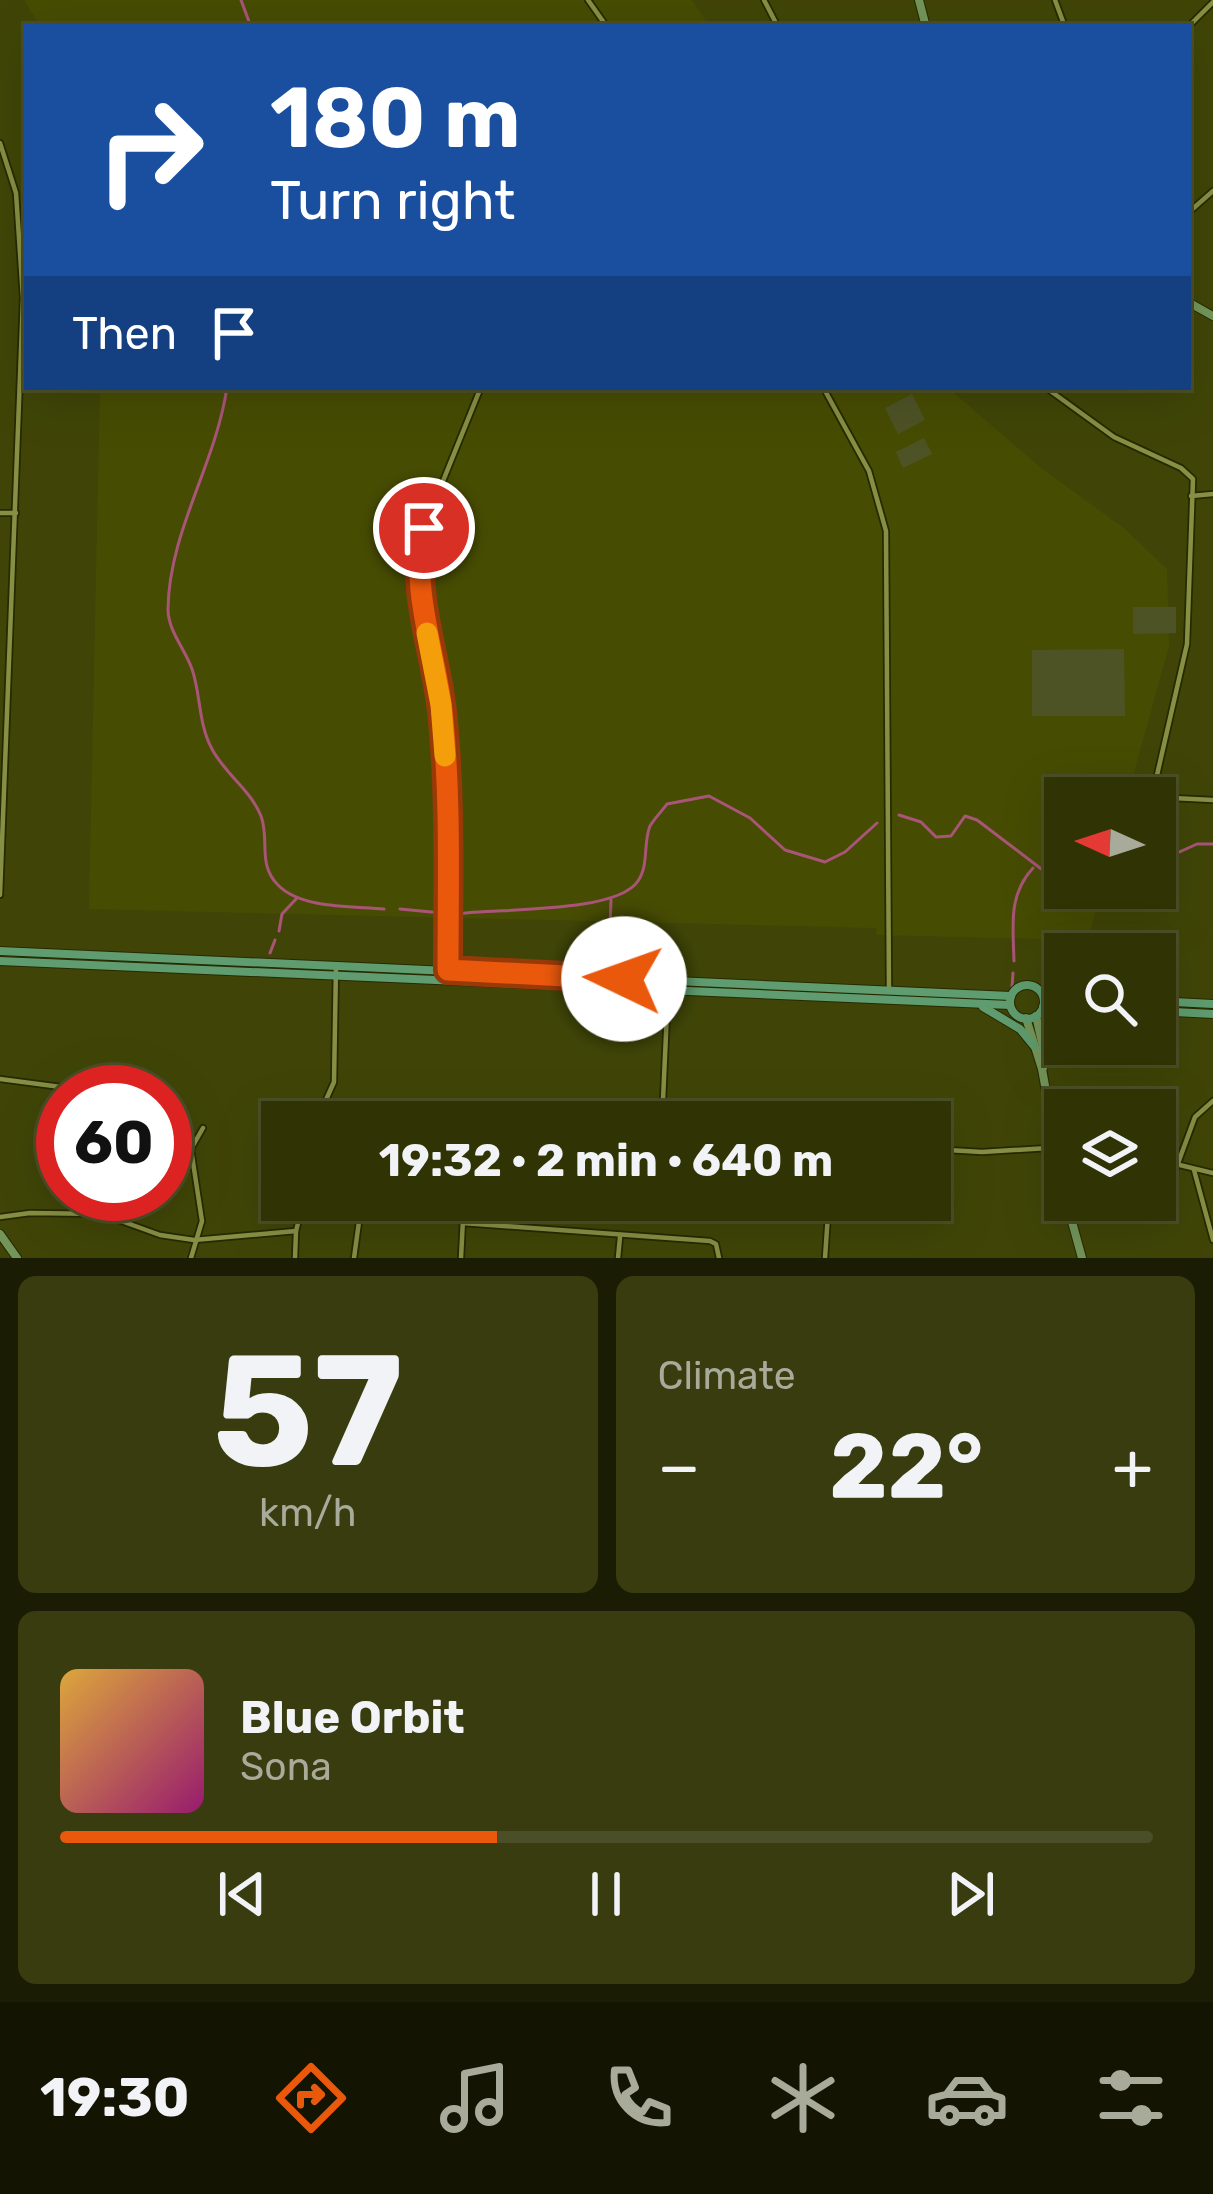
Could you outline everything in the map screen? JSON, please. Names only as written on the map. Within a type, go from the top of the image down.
[{"type":"main road","points":[[0,952],[668,990],[889,995],[976,1004],[1011,1000],[1026,985],[1042,995],[1043,1007],[1031,1017],[1016,1015],[1011,1000]]},
{"type":"main road","points":[[0,961],[72,959]]},
{"type":"main road","points":[[336,971],[448,970],[1011,1000]]},
{"type":"main road","points":[[1176,1002],[1213,1004]]},
{"type":"main road","points":[[976,1004],[1020,1028],[1039,1047]]},
{"type":"main road","points":[[1176,1012],[1213,1014]]},
{"type":"main road","points":[[1031,1017],[1046,1060],[1042,1069],[1047,1089]]},
{"type":"main road","points":[[1039,1047],[1044,1040]]},
{"type":"main road","points":[[1072,1221],[1082,1258]]},
{"type":"main road","points":[[0,1234],[17,1258]]},
{"type":"street","points":[[1191,24],[1213,2]]},
{"type":"street","points":[[0,143],[16,194],[21,236],[23,362],[0,895]]},
{"type":"street","points":[[448,970],[445,741],[418,552],[480,390]]},
{"type":"street","points":[[825,390],[869,471],[886,531],[889,995]]},
{"type":"street","points":[[1049,390],[1114,437],[1190,472],[1187,644],[1153,797],[1213,800]]},
{"type":"street","points":[[1191,496],[1213,494]]},
{"type":"street","points":[[0,513],[16,513]]},
{"type":"street","points":[[324,1101],[334,1082],[336,971]]},
{"type":"street","points":[[663,1101],[668,990]]},
{"type":"street","points":[[0,1079],[36,1084]]},
{"type":"street","points":[[1213,1102],[1195,1117],[1178,1166],[1213,1173]]},
{"type":"street","points":[[191,1258],[202,1221],[191,1149],[203,1128]]},
{"type":"street","points":[[951,1151],[1044,1148]]},
{"type":"street","points":[[1194,1170],[1213,1240]]},
{"type":"street","points":[[0,1217],[102,1214],[160,1235],[194,1240],[296,1231]]},
{"type":"street","points":[[295,1258],[299,1221]]},
{"type":"street","points":[[354,1258],[359,1221]]},
{"type":"street","points":[[825,1258],[828,1221]]},
{"type":"street","points":[[461,1258],[464,1223],[710,1240],[719,1258]]},
{"type":"street","points":[[618,1258],[620,1237]]},
{"type":"shaded area","points":[[24,0],[692,0],[708,24],[39,24]]},
{"type":"shaded area","points":[[100,390],[950,390],[1041,468],[1125,529],[1167,569],[1169,646],[1133,777],[1044,777],[1044,909],[1096,909],[1090,933],[1044,933],[1044,939],[877,935],[876,928],[89,909]]},
{"type":"green space","points":[[912,394],[925,420],[898,434],[885,408]]},
{"type":"green space","points":[[924,438],[932,454],[903,468],[896,452]]},
{"type":"green space","points":[[1133,607],[1176,607],[1176,633],[1133,634]]},
{"type":"green space","points":[[1124,649],[1125,716],[1032,716],[1032,650]]},
{"type":"waterway","points":[[241,0],[250,24]]},
{"type":"waterway","points":[[226,390],[176,552],[168,609],[171,625],[192,669],[212,749],[261,816],[272,877],[288,893],[313,902],[384,909]]},
{"type":"waterway","points":[[457,914],[554,908],[626,892],[641,875],[650,826],[667,804],[709,796],[750,818],[785,850],[825,862],[845,852],[877,823]]},
{"type":"waterway","points":[[899,815],[921,822],[936,837],[951,836],[965,816],[977,820],[1044,871]]},
{"type":"waterway","points":[[1176,854],[1197,844],[1213,844]]},
{"type":"waterway","points":[[1014,961],[1016,900],[1033,868]]},
{"type":"waterway","points":[[279,931],[282,914],[297,898]]},
{"type":"waterway","points":[[610,928],[611,900]]},
{"type":"waterway","points":[[400,909],[442,913]]},
{"type":"waterway","points":[[270,953],[275,940]]},
{"type":"waterway","points":[[1012,987],[1013,973]]},
{"type":"slow traffic","points":[[427,633],[445,756]]},
{"type":"route","points":[[424,528],[418,552],[423,611],[445,741],[448,970],[624,979]]}]
